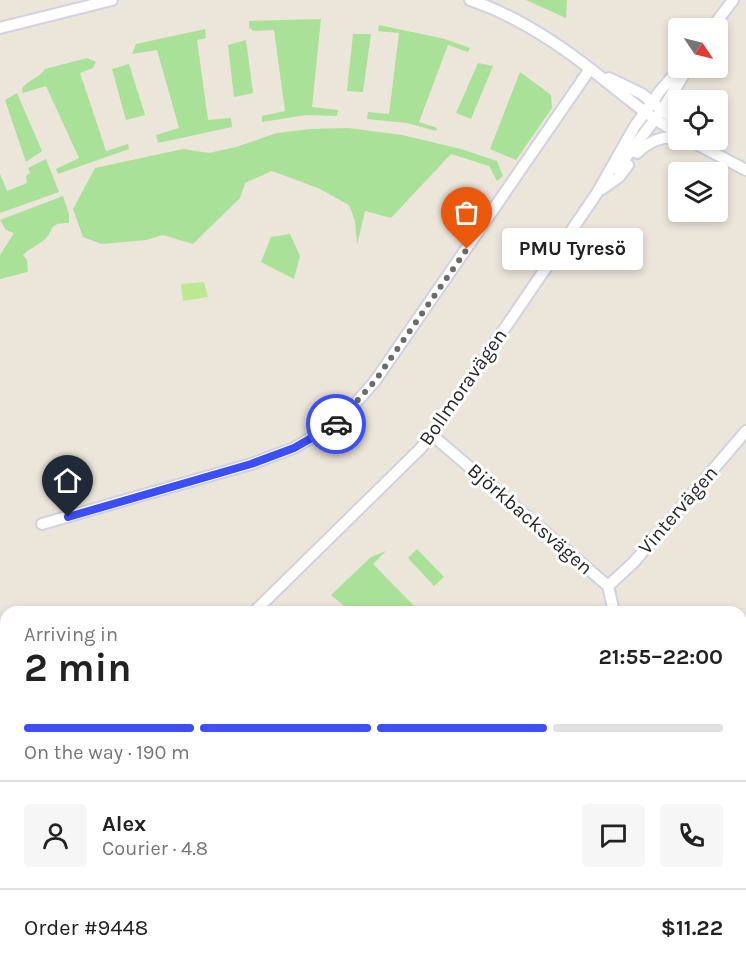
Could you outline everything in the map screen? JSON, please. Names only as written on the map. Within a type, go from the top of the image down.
[{"type":"street","points":[[0,28],[112,0]]},
{"type":"street","points":[[470,0],[516,19],[590,69],[645,112],[668,119]]},
{"type":"street","points":[[720,18],[733,0]]},
{"type":"street","points":[[590,69],[642,94],[652,102],[668,125]]},
{"type":"street","points":[[42,524],[251,464],[294,448],[340,421],[375,381],[590,69]]},
{"type":"street","name":"Bollmoravägen","points":[[260,606],[432,435],[597,193],[645,112],[672,78]]},
{"type":"street","name":"Bollmoravägen","points":[[597,193],[659,115],[682,78]]},
{"type":"street","name":"Bollmoravägen","points":[[597,193],[619,177],[646,144],[668,137]]},
{"type":"street","points":[[709,150],[746,170]]},
{"type":"street","points":[[714,150],[723,157]]},
{"type":"street","name":"Vintervägen","points":[[608,586],[634,562],[746,431]]},
{"type":"street","name":"Björkbacksvägen","points":[[432,435],[608,586],[613,606]]},
{"type":"green space","points":[[526,0],[567,0],[566,18]]},
{"type":"green space","points":[[321,19],[312,107],[338,110],[337,116],[306,115],[262,122],[262,116],[285,111],[274,30],[254,31],[249,28],[249,21]]},
{"type":"green space","points":[[379,25],[445,39],[470,48],[468,52],[448,45],[419,122],[437,128],[436,131],[407,123],[367,119],[368,112],[389,114],[399,33],[378,31]]},
{"type":"green space","points":[[205,29],[206,38],[197,40],[208,120],[231,118],[232,127],[158,143],[156,135],[179,128],[157,50],[132,54],[136,44]]},
{"type":"green space","points":[[353,34],[371,34],[363,92],[347,91]]},
{"type":"green space","points":[[246,40],[253,93],[234,97],[228,45]]},
{"type":"green space","points":[[87,58],[96,62],[93,68],[80,73],[106,151],[128,144],[129,149],[58,174],[56,169],[79,158],[46,86],[23,93],[22,88],[45,69]]},
{"type":"green space","points":[[478,63],[493,66],[471,119],[456,113]]},
{"type":"green space","points":[[129,64],[145,115],[126,120],[112,69]]},
{"type":"green space","points":[[520,72],[551,95],[552,108],[516,160],[490,149]]},
{"type":"green space","points":[[17,93],[42,151],[26,162],[5,100]]},
{"type":"green space","points":[[348,128],[402,135],[461,149],[497,161],[503,176],[497,181],[489,166],[451,154],[391,218],[365,211],[357,245],[355,221],[349,205],[318,188],[272,171],[245,183],[240,198],[193,244],[163,235],[146,240],[102,244],[83,237],[73,209],[95,168],[183,149],[209,153],[236,147],[277,133]]},
{"type":"green space","points":[[46,159],[59,192],[0,213],[0,174],[7,191],[27,183],[26,176],[30,173],[28,168]]},
{"type":"green space","points":[[63,196],[69,214],[69,223],[54,226],[43,241],[23,255],[27,260],[28,272],[0,279],[0,255],[14,233],[6,230],[0,220]]},
{"type":"green space","points":[[290,234],[300,256],[294,279],[261,262],[271,237]]},
{"type":"green space","points":[[204,282],[208,297],[183,301],[181,284]]},
{"type":"green space","points":[[417,549],[444,577],[434,586],[408,558]]},
{"type":"green space","points":[[386,551],[373,564],[414,606],[344,606],[331,595],[371,557]]},
{"type":"way so far","points":[[336,424],[375,381],[467,249]]},
{"type":"place","name":"PMU Tyresö","points":[[467,249]]},
{"type":"route","points":[[68,517],[130,497],[251,464],[294,448],[336,424]]}]
